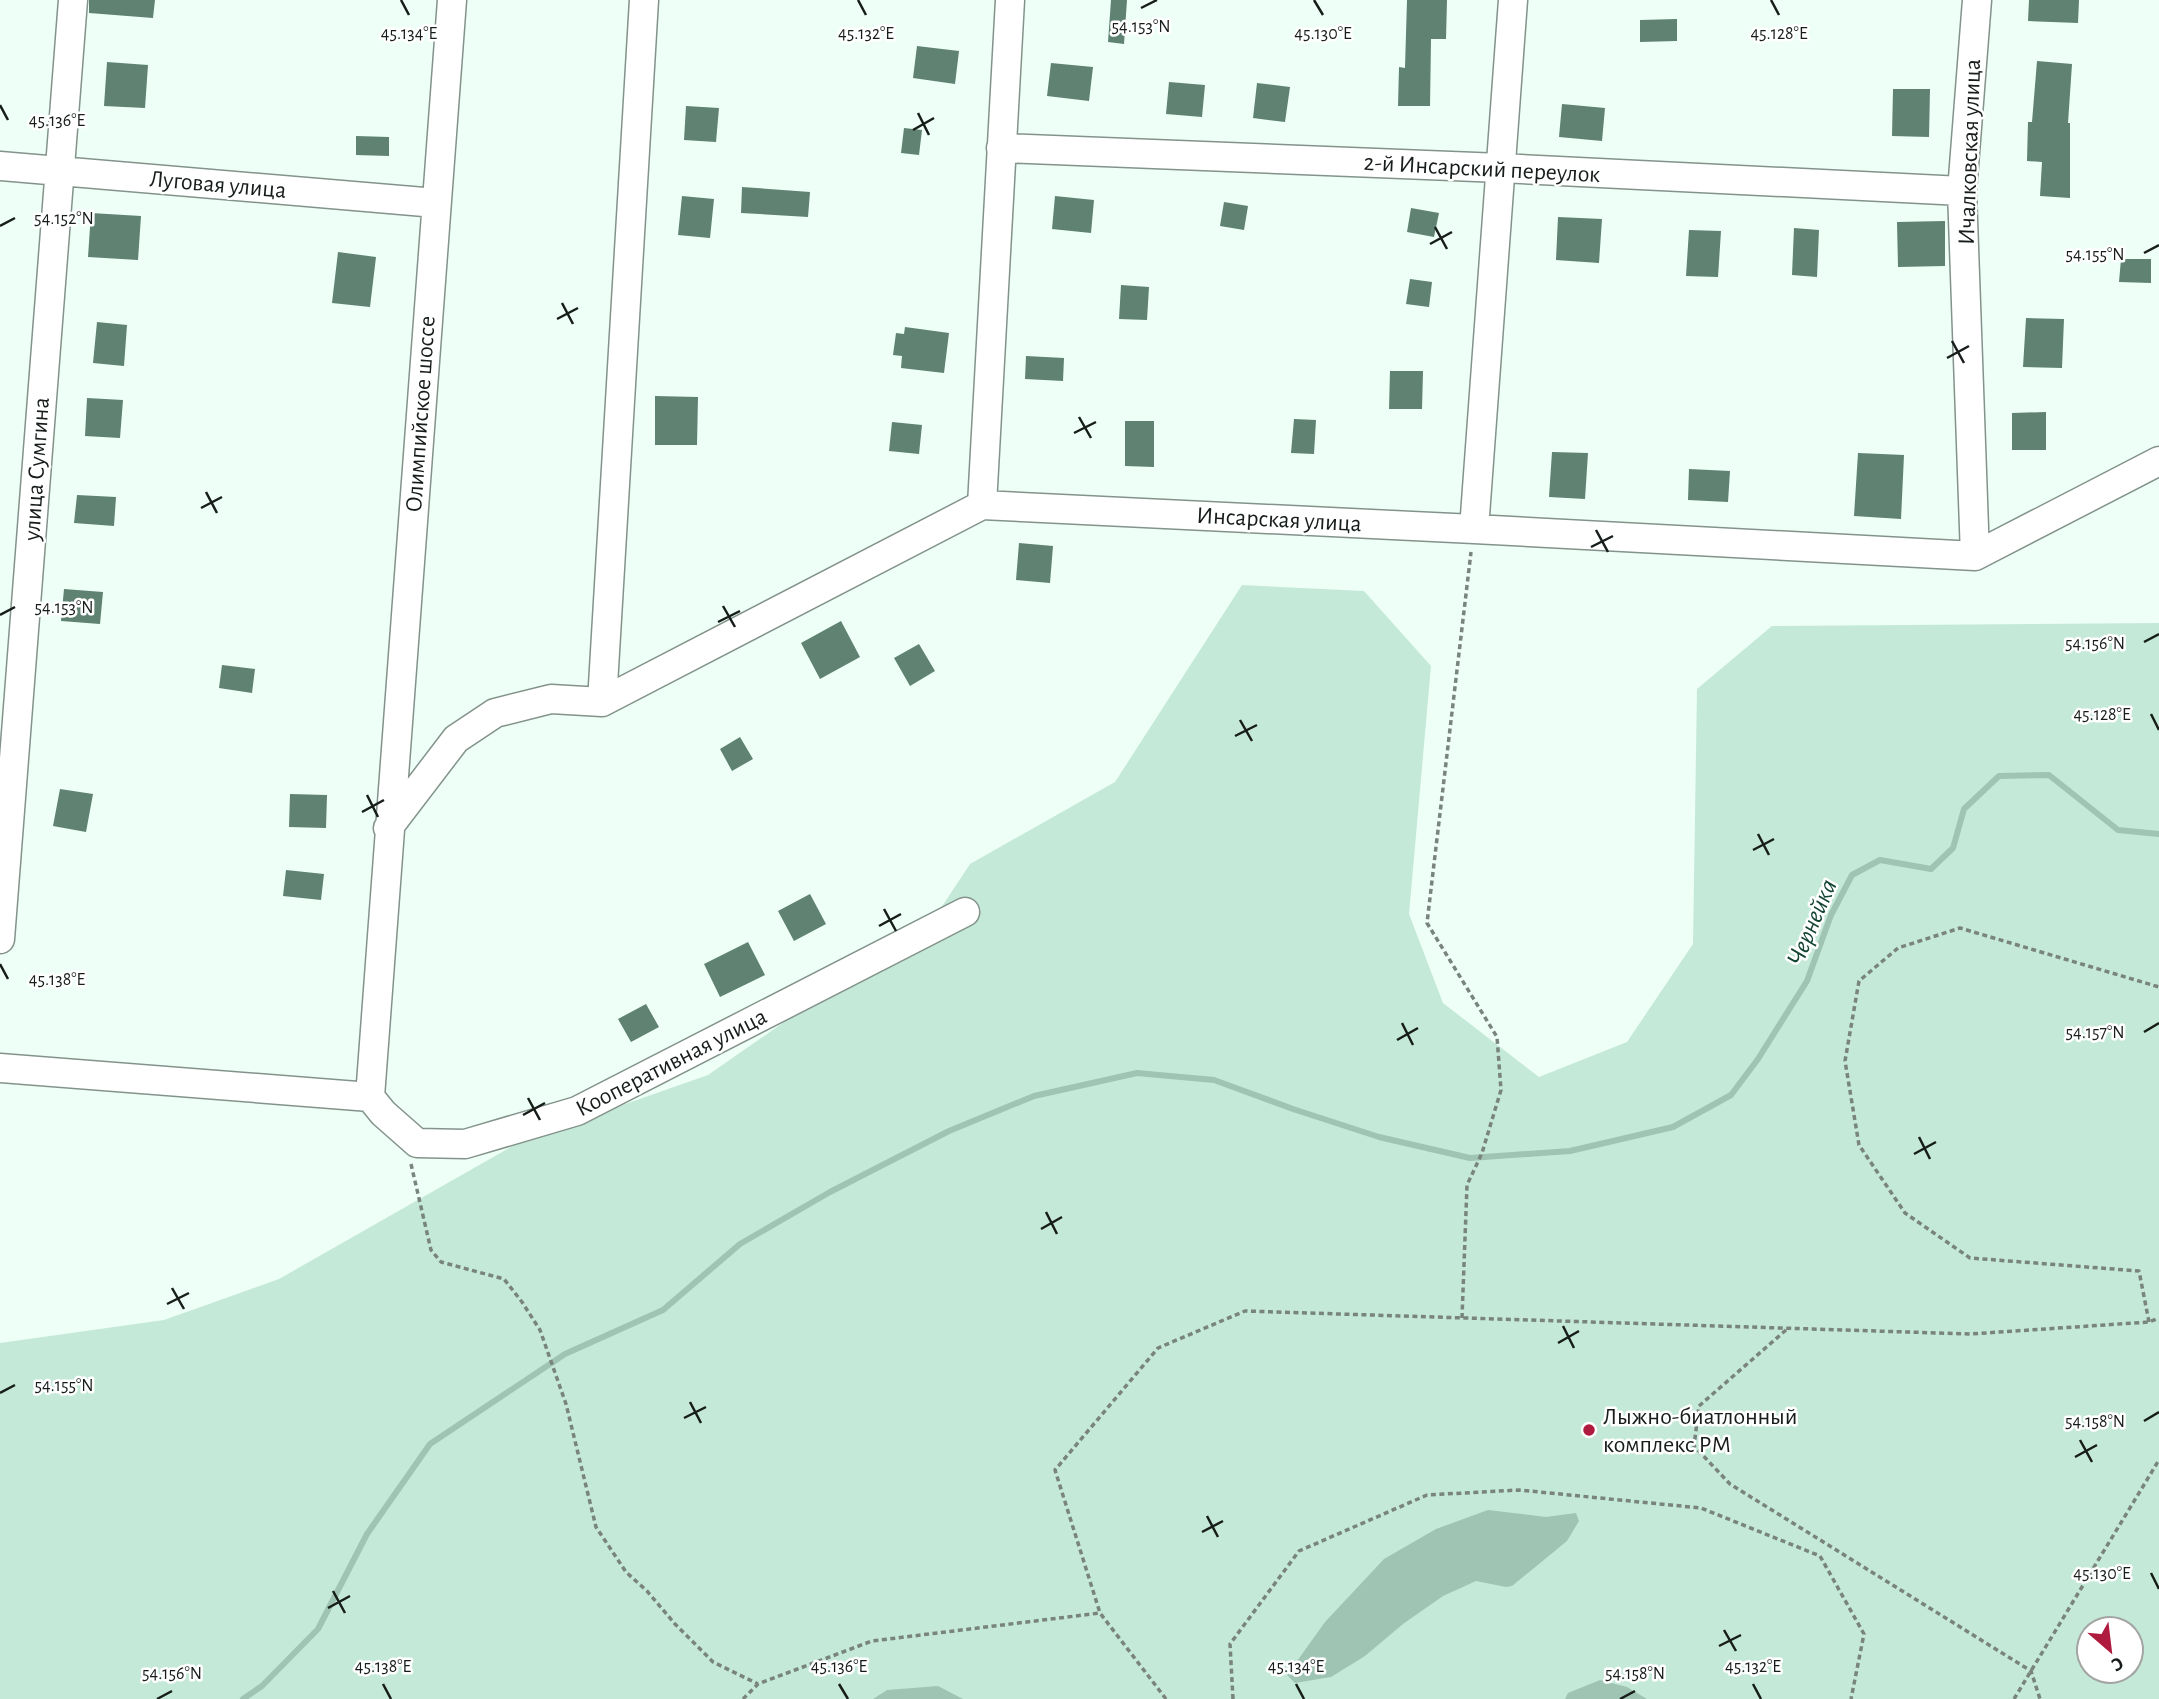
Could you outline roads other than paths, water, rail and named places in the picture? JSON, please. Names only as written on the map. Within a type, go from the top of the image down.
[{"type":"street","name":"улица Сумгина","points":[[0,939],[73,0]]},
{"type":"street","name":"Олимпийское шоссе","points":[[370,1097],[388,828],[452,0]]},
{"type":"street","points":[[602,702],[644,0]]},
{"type":"street","points":[[388,828],[456,739],[495,713],[551,699],[602,702],[982,505],[1010,0]]},
{"type":"street","points":[[1474,529],[1513,0]]},
{"type":"street","name":"Ичалковская улица","points":[[1975,556],[1962,191],[1977,0]]},
{"type":"street","name":"2-й Инсарский переулок","points":[[1000,148],[1501,168],[1962,191]]},
{"type":"street","name":"Луговая улица","points":[[0,166],[436,203]]},
{"type":"street","points":[[1975,556],[2159,461]]},
{"type":"street","name":"Инсарская улица","points":[[982,505],[1975,556]]},
{"type":"street","name":"Кооперативная улица","points":[[370,1097],[383,1113],[417,1143],[465,1144],[578,1111],[965,912]]},
{"type":"street","points":[[0,1068],[370,1097]]},
{"type":"waterway","name":"Чернейка","points":[[243,1699],[262,1686],[318,1629],[367,1534],[430,1444],[565,1354],[663,1310],[740,1244],[830,1192],[949,1131],[1034,1096],[1137,1073],[1214,1080],[1379,1137],[1470,1158],[1570,1151],[1673,1127],[1731,1095],[1758,1059],[1807,981],[1831,915],[1852,875],[1880,860],[1931,869],[1953,848],[1964,809],[1999,776],[2049,775],[2118,830],[2159,834]]},
{"type":"place","name":"Лыжно-биатлонный комплекс РМ","points":[[1589,1430]]}]
